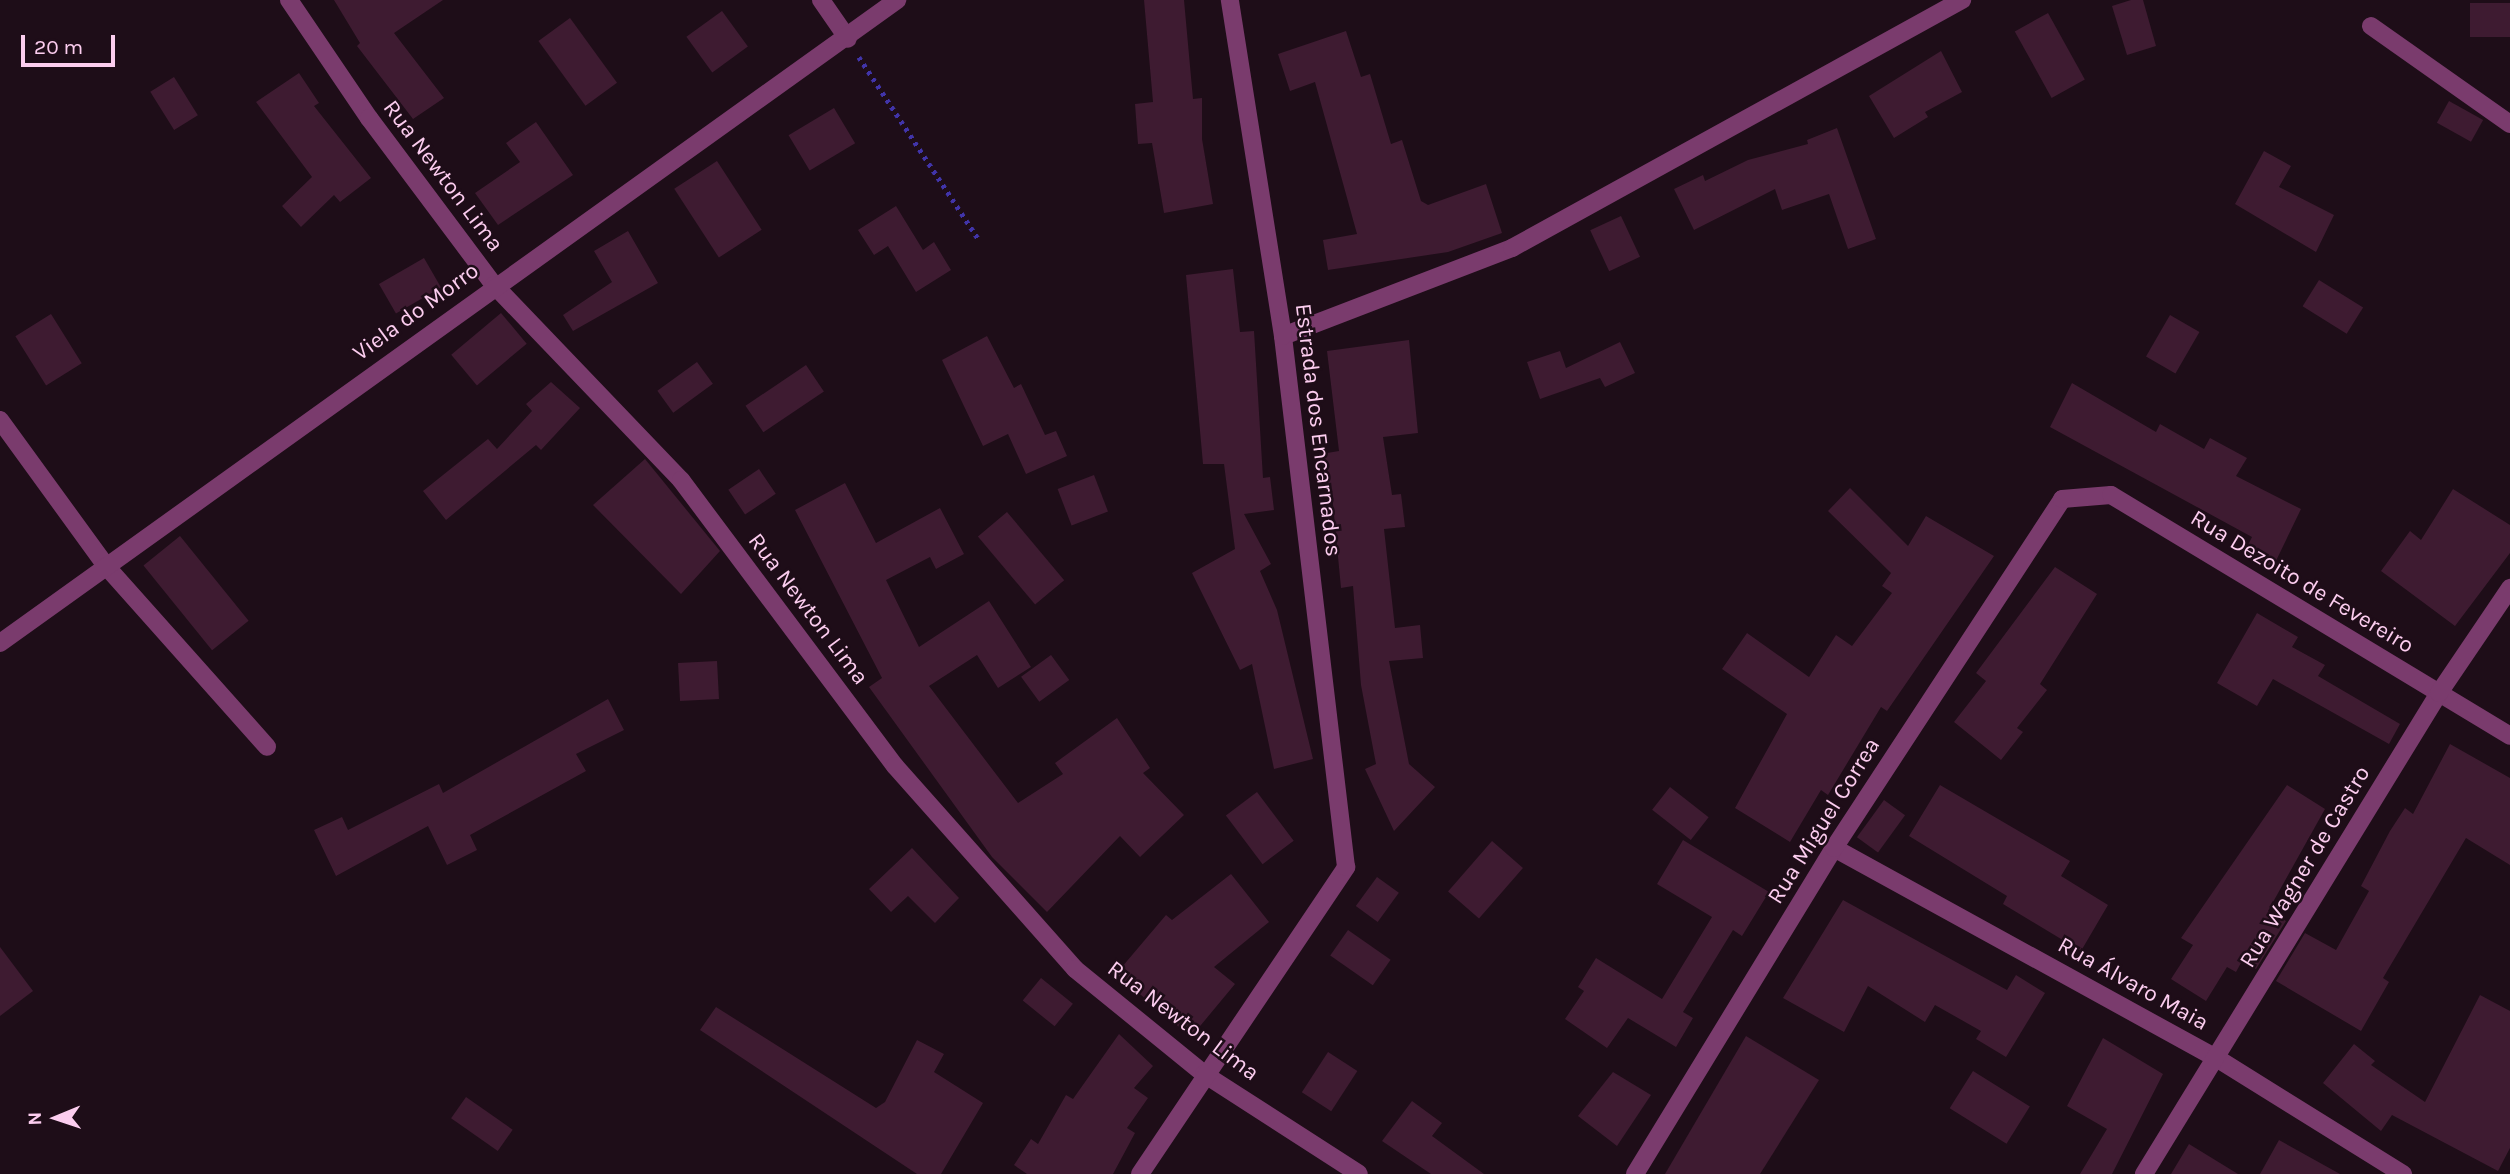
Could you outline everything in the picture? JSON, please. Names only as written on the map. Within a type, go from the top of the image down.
[{"type":"street","name":"Rua Newton Lima","points":[[289,0],[369,118],[495,285],[681,480],[894,766],[1075,969],[1204,1074],[1359,1174]]},
{"type":"street","points":[[821,0],[848,39]]},
{"type":"street","name":"Viela do Morro","points":[[0,643],[495,285],[848,39],[897,0]]},
{"type":"street","name":"Estrada dos Encarnados","points":[[1204,1074],[1346,867],[1283,336],[1230,0]]},
{"type":"street","points":[[1283,336],[1512,248],[1962,0]]},
{"type":"street","points":[[2371,26],[2510,124]]},
{"type":"street","points":[[0,419],[106,566],[267,747]]},
{"type":"street","name":"Rua Dezoito de Fevereiro","points":[[2062,499],[2111,495],[2510,736]]},
{"type":"street","name":"Rua Miguel Correa","points":[[1634,1174],[1834,848],[2062,499]]},
{"type":"street","name":"Rua Wagner de Castro","points":[[2144,1174],[2218,1059],[2439,693],[2510,588]]},
{"type":"street","name":"Rua Álvaro Maia","points":[[1834,848],[2218,1059],[2403,1174]]},
{"type":"street","points":[[1140,1174],[1204,1074]]},
{"type":"path","points":[[848,39],[978,238]]},
{"type":"building","points":[[334,0],[443,0],[394,33],[444,98],[413,119],[357,46],[360,43]]},
{"type":"building","points":[[1144,0],[1184,0],[1193,99],[1202,98],[1202,139],[1213,204],[1164,213],[1152,143],[1138,144],[1135,104],[1153,102]]},
{"type":"building","points":[[2131,0],[2143,0],[2156,46],[2127,55],[2112,6]]},
{"type":"building","points":[[2470,3],[2510,3],[2510,37],[2470,37]]},
{"type":"building","points":[[722,11],[748,47],[712,72],[686,37]]},
{"type":"building","points":[[2048,13],[2085,79],[2052,98],[2015,31]]},
{"type":"building","points":[[570,18],[617,83],[585,106],[538,41]]},
{"type":"building","points":[[1346,31],[1361,77],[1370,74],[1391,144],[1402,140],[1421,201],[1428,205],[1486,184],[1502,233],[1448,252],[1328,270],[1323,240],[1357,234],[1315,82],[1290,91],[1278,54]]},
{"type":"building","points":[[1941,51],[1962,92],[1925,112],[1928,117],[1894,138],[1869,96]]},
{"type":"building","points":[[299,73],[319,103],[314,106],[371,178],[340,202],[334,195],[301,227],[282,206],[312,177],[256,102]]},
{"type":"building","points":[[174,77],[198,115],[174,130],[150,92]]},
{"type":"building","points":[[2449,101],[2483,120],[2471,142],[2437,123]]},
{"type":"building","points":[[834,108],[855,143],[810,170],[789,135]]},
{"type":"building","points":[[536,122],[573,175],[498,225],[475,193],[520,162],[506,143]]},
{"type":"building","points":[[1837,128],[1876,239],[1848,249],[1829,194],[1782,210],[1775,189],[1694,230],[1674,189],[1703,175],[1705,181],[1748,160],[1808,144],[1807,140]]},
{"type":"building","points":[[2264,151],[2291,166],[2279,187],[2334,215],[2316,252],[2235,204]]},
{"type":"building","points":[[717,161],[762,230],[719,258],[674,189]]},
{"type":"building","points":[[896,206],[923,250],[934,242],[951,270],[916,292],[888,246],[874,255],[858,230]]},
{"type":"building","points":[[1621,216],[1640,257],[1609,271],[1590,230]]},
{"type":"building","points":[[628,231],[658,283],[573,331],[563,315],[612,282],[594,251]]},
{"type":"building","points":[[424,258],[441,287],[396,313],[379,284]]},
{"type":"building","points":[[1233,269],[1240,332],[1254,331],[1263,478],[1270,477],[1274,510],[1244,514],[1271,564],[1260,571],[1277,610],[1313,759],[1274,769],[1252,664],[1240,670],[1192,573],[1235,549],[1224,464],[1203,464],[1186,275]]},
{"type":"building","points":[[2319,280],[2363,308],[2347,334],[2303,306]]},
{"type":"building","points":[[501,313],[527,344],[477,385],[451,355]]},
{"type":"building","points":[[51,314],[82,363],[46,385],[15,336]]},
{"type":"building","points":[[2170,315],[2199,332],[2175,374],[2146,357]]},
{"type":"building","points":[[987,336],[1014,388],[1021,384],[1045,435],[1056,431],[1067,456],[1026,474],[1008,434],[983,446],[942,360]]},
{"type":"building","points":[[1409,340],[1418,433],[1383,437],[1392,495],[1401,494],[1405,527],[1384,529],[1395,628],[1420,625],[1423,658],[1389,661],[1409,764],[1435,787],[1394,831],[1365,769],[1376,764],[1361,685],[1353,586],[1341,588],[1332,494],[1327,494],[1321,454],[1339,451],[1327,351]]},
{"type":"building","points":[[1620,342],[1635,373],[1605,387],[1600,378],[1540,399],[1527,362],[1560,351],[1566,368]]},
{"type":"building","points":[[697,362],[713,384],[673,413],[657,391]]},
{"type":"building","points":[[806,365],[824,392],[763,432],[745,406]]},
{"type":"building","points":[[551,382],[580,408],[541,450],[536,445],[446,520],[423,491],[488,439],[497,449],[532,411],[526,404]]},
{"type":"building","points":[[2072,383],[2156,432],[2160,424],[2204,449],[2210,438],[2247,458],[2236,476],[2301,509],[2273,567],[2244,553],[2252,537],[2050,427]]},
{"type":"building","points":[[645,459],[720,551],[681,594],[593,505]]},
{"type":"building","points":[[759,469],[776,494],[745,515],[728,490]]},
{"type":"building","points":[[1094,475],[1108,511],[1072,525],[1058,489]]},
{"type":"building","points":[[845,483],[876,543],[940,508],[964,554],[936,569],[930,557],[886,580],[919,647],[989,601],[1031,667],[998,688],[977,655],[929,686],[1018,803],[1063,774],[1055,763],[1117,718],[1150,768],[1143,773],[1184,815],[1140,857],[1120,836],[1047,912],[992,857],[869,687],[882,678],[795,510]]},
{"type":"building","points":[[1850,488],[1908,546],[1926,516],[1994,556],[1887,711],[1881,707],[1828,795],[1821,790],[1790,842],[1735,808],[1787,714],[1722,669],[1747,633],[1809,677],[1836,635],[1852,646],[1892,593],[1882,586],[1891,573],[1828,511]]},
{"type":"building","points":[[2453,489],[2510,525],[2510,553],[2455,626],[2381,571],[2410,531],[2421,540]]},
{"type":"building","points":[[1007,512],[1064,580],[1035,605],[978,536]]},
{"type":"building","points":[[180,536],[249,621],[212,650],[143,566]]},
{"type":"building","points":[[2055,567],[2097,594],[2040,684],[2047,690],[2017,728],[2023,732],[2001,760],[1954,722],[1986,681],[1976,673]]},
{"type":"building","points":[[2257,613],[2298,637],[2292,647],[2325,665],[2318,676],[2400,724],[2389,744],[2273,679],[2257,706],[2217,683]]},
{"type":"building","points":[[1051,655],[1069,680],[1039,702],[1021,677]]},
{"type":"building","points":[[717,661],[719,699],[680,701],[678,663]]},
{"type":"building","points":[[608,699],[624,730],[576,754],[586,771],[470,835],[477,850],[447,865],[428,826],[336,876],[314,830],[342,817],[348,830],[439,784],[443,793]]},
{"type":"building","points":[[2450,744],[2510,778],[2510,865],[2466,838],[2383,978],[2389,982],[2361,1031],[2276,981],[2305,933],[2336,950],[2369,891],[2361,886],[2390,831],[2405,808],[2413,814]]},
{"type":"building","points":[[1940,785],[2070,861],[2061,876],[2108,905],[2081,951],[2003,904],[2007,896],[1909,836]]},
{"type":"building","points":[[2287,785],[2325,809],[2268,911],[2286,921],[2256,969],[2242,961],[2236,972],[2227,967],[2206,1001],[2171,979],[2193,945],[2181,938]]},
{"type":"building","points":[[1670,787],[1709,817],[1691,840],[1652,810]]},
{"type":"building","points":[[1257,792],[1294,841],[1263,864],[1226,815]]},
{"type":"building","points":[[1884,800],[1905,815],[1878,852],[1857,837]]},
{"type":"building","points":[[1683,840],[1769,892],[1742,936],[1733,930],[1683,1012],[1693,1018],[1676,1047],[1628,1018],[1607,1048],[1565,1019],[1584,991],[1578,987],[1596,958],[1662,999],[1712,917],[1657,884]]},
{"type":"building","points":[[1492,841],[1523,868],[1479,918],[1448,892]]},
{"type":"building","points":[[912,848],[959,898],[935,923],[908,896],[891,912],[869,889]]},
{"type":"building","points":[[1231,874],[1269,922],[1214,967],[1235,984],[1191,1037],[1116,974],[1166,915],[1172,920]]},
{"type":"building","points":[[1377,877],[1399,893],[1378,922],[1356,906]]},
{"type":"building","points":[[1843,900],[2007,990],[2016,975],[2045,993],[2006,1057],[1976,1039],[1981,1031],[1935,1005],[1925,1022],[1868,986],[1844,1032],[1783,998]]},
{"type":"building","points":[[1348,930],[1391,960],[1373,985],[1330,955]]},
{"type":"building","points":[[0,947],[33,991],[0,1016]]},
{"type":"building","points":[[1041,978],[1073,1004],[1055,1026],[1023,1001]]},
{"type":"building","points":[[2480,995],[2510,1011],[2510,1148],[2498,1171],[2392,1115],[2381,1131],[2323,1083],[2354,1044],[2375,1061],[2371,1065],[2425,1102]]},
{"type":"building","points":[[716,1007],[876,1108],[885,1102],[917,1040],[944,1054],[934,1072],[983,1103],[941,1174],[917,1174],[700,1030]]},
{"type":"building","points":[[1119,1034],[1153,1066],[1134,1088],[1148,1098],[1127,1128],[1135,1133],[1113,1174],[1027,1174],[1014,1165],[1031,1139],[1038,1144],[1066,1095],[1073,1099]]},
{"type":"building","points":[[1746,1036],[1819,1080],[1760,1174],[1665,1174]]},
{"type":"building","points":[[2103,1038],[2163,1074],[2112,1174],[2080,1174],[2107,1129],[2067,1106]]},
{"type":"building","points":[[1328,1052],[1357,1071],[1331,1111],[1302,1092]]},
{"type":"building","points":[[1973,1071],[2030,1107],[2007,1144],[1950,1108]]},
{"type":"building","points":[[1613,1072],[1651,1095],[1617,1146],[1578,1116]]},
{"type":"building","points":[[466,1097],[513,1130],[498,1151],[451,1118]]},
{"type":"building","points":[[1412,1101],[1442,1123],[1432,1136],[1484,1174],[1431,1174],[1382,1141]]},
{"type":"building","points":[[2279,1140],[2340,1174],[2260,1174]]},
{"type":"building","points":[[2189,1144],[2238,1174],[2171,1174]]}]
